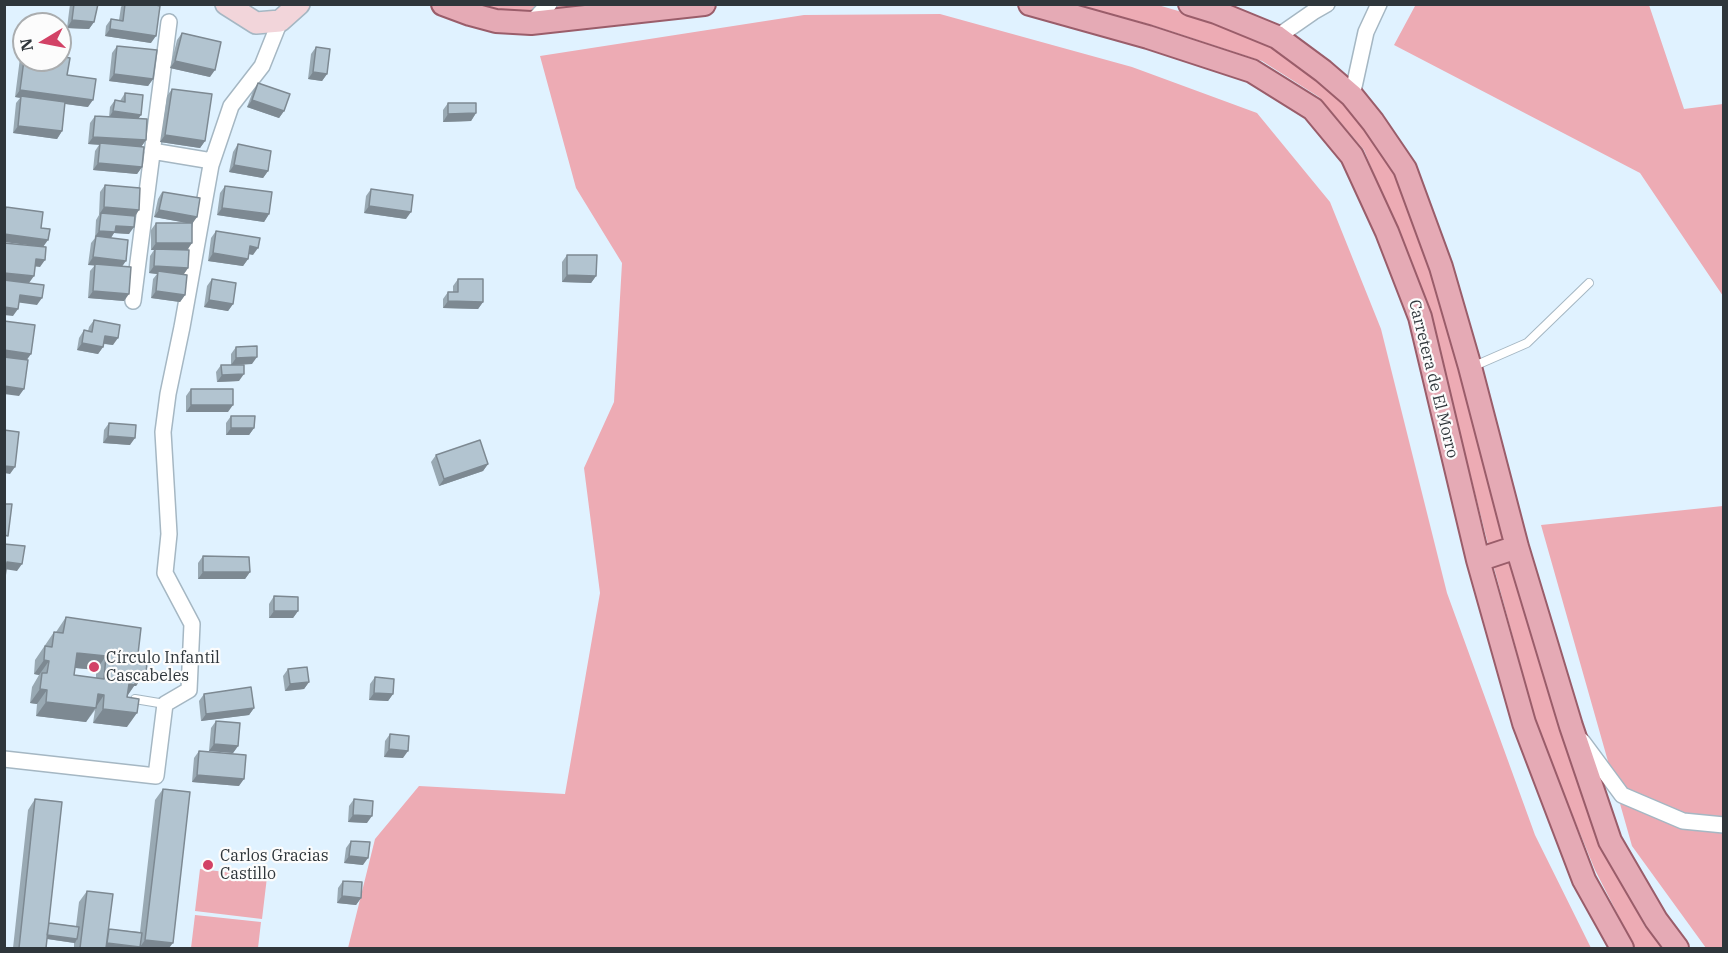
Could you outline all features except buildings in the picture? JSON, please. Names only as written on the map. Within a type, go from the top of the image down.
[{"type":"main road","points":[[443,4],[496,21],[531,23],[704,4]]},
{"type":"main road","name":"Carretera de El Morro","points":[[1030,4],[1148,37],[1252,71],[1313,109],[1352,156],[1388,232],[1420,317],[1478,560],[1524,723],[1584,880],[1622,948]]},
{"type":"main road","points":[[1190,4],[1277,37],[1323,71],[1352,96],[1373,122],[1404,169],[1441,267],[1517,547],[1571,726],[1610,841],[1656,920],[1677,948]]},
{"type":"main road","points":[[1478,560],[1517,547]]},
{"type":"street","points":[[226,4],[256,23],[280,21]]},
{"type":"street","points":[[4,759],[156,776],[165,704],[189,690],[192,624],[165,573],[169,534],[163,432],[168,394],[212,161],[231,106],[262,66],[280,21],[298,4]]},
{"type":"street","points":[[531,23],[549,4]]},
{"type":"street","points":[[1277,37],[1327,4]]},
{"type":"street","points":[[1352,96],[1366,32],[1379,4]]},
{"type":"street","points":[[133,301],[169,22]]},
{"type":"street","points":[[152,151],[212,161]]},
{"type":"street","points":[[1571,726],[1622,795],[1683,821],[1724,825]]},
{"type":"lane","points":[[1470,367],[1527,343],[1589,283]]},
{"type":"lane","points":[[135,699],[165,704]]},
{"type":"shaded area","points":[[477,5],[594,5],[519,12]]},
{"type":"shaded area","points":[[1077,5],[1158,5],[1219,23],[1271,45],[1345,102],[1399,172],[1437,272],[1603,846],[1645,927],[1667,948],[1635,948],[1595,870],[1539,733],[1493,564],[1432,323],[1364,150],[1319,97],[1262,61],[1152,25]]},
{"type":"shaded area","points":[[1649,5],[1684,109],[1723,104],[1723,296],[1640,173],[1394,45],[1415,6]]},
{"type":"shaded area","points":[[940,14],[1132,67],[1257,113],[1330,202],[1381,329],[1447,593],[1535,835],[1591,948],[348,948],[375,839],[419,786],[565,794],[600,593],[584,468],[614,402],[622,263],[576,188],[540,56],[804,15]]},
{"type":"shaded area","points":[[1723,506],[1723,948],[1706,948],[1632,846],[1541,525]]},
{"type":"shaded area","points":[[200,869],[267,877],[262,919],[195,911]]},
{"type":"shaded area","points":[[195,915],[261,922],[258,948],[191,948]]},
{"type":"place","name":"Círculo Infantil Cascabeles","points":[[94,667]]},
{"type":"place","name":"Carlos Gracias Castillo","points":[[208,865]]}]
